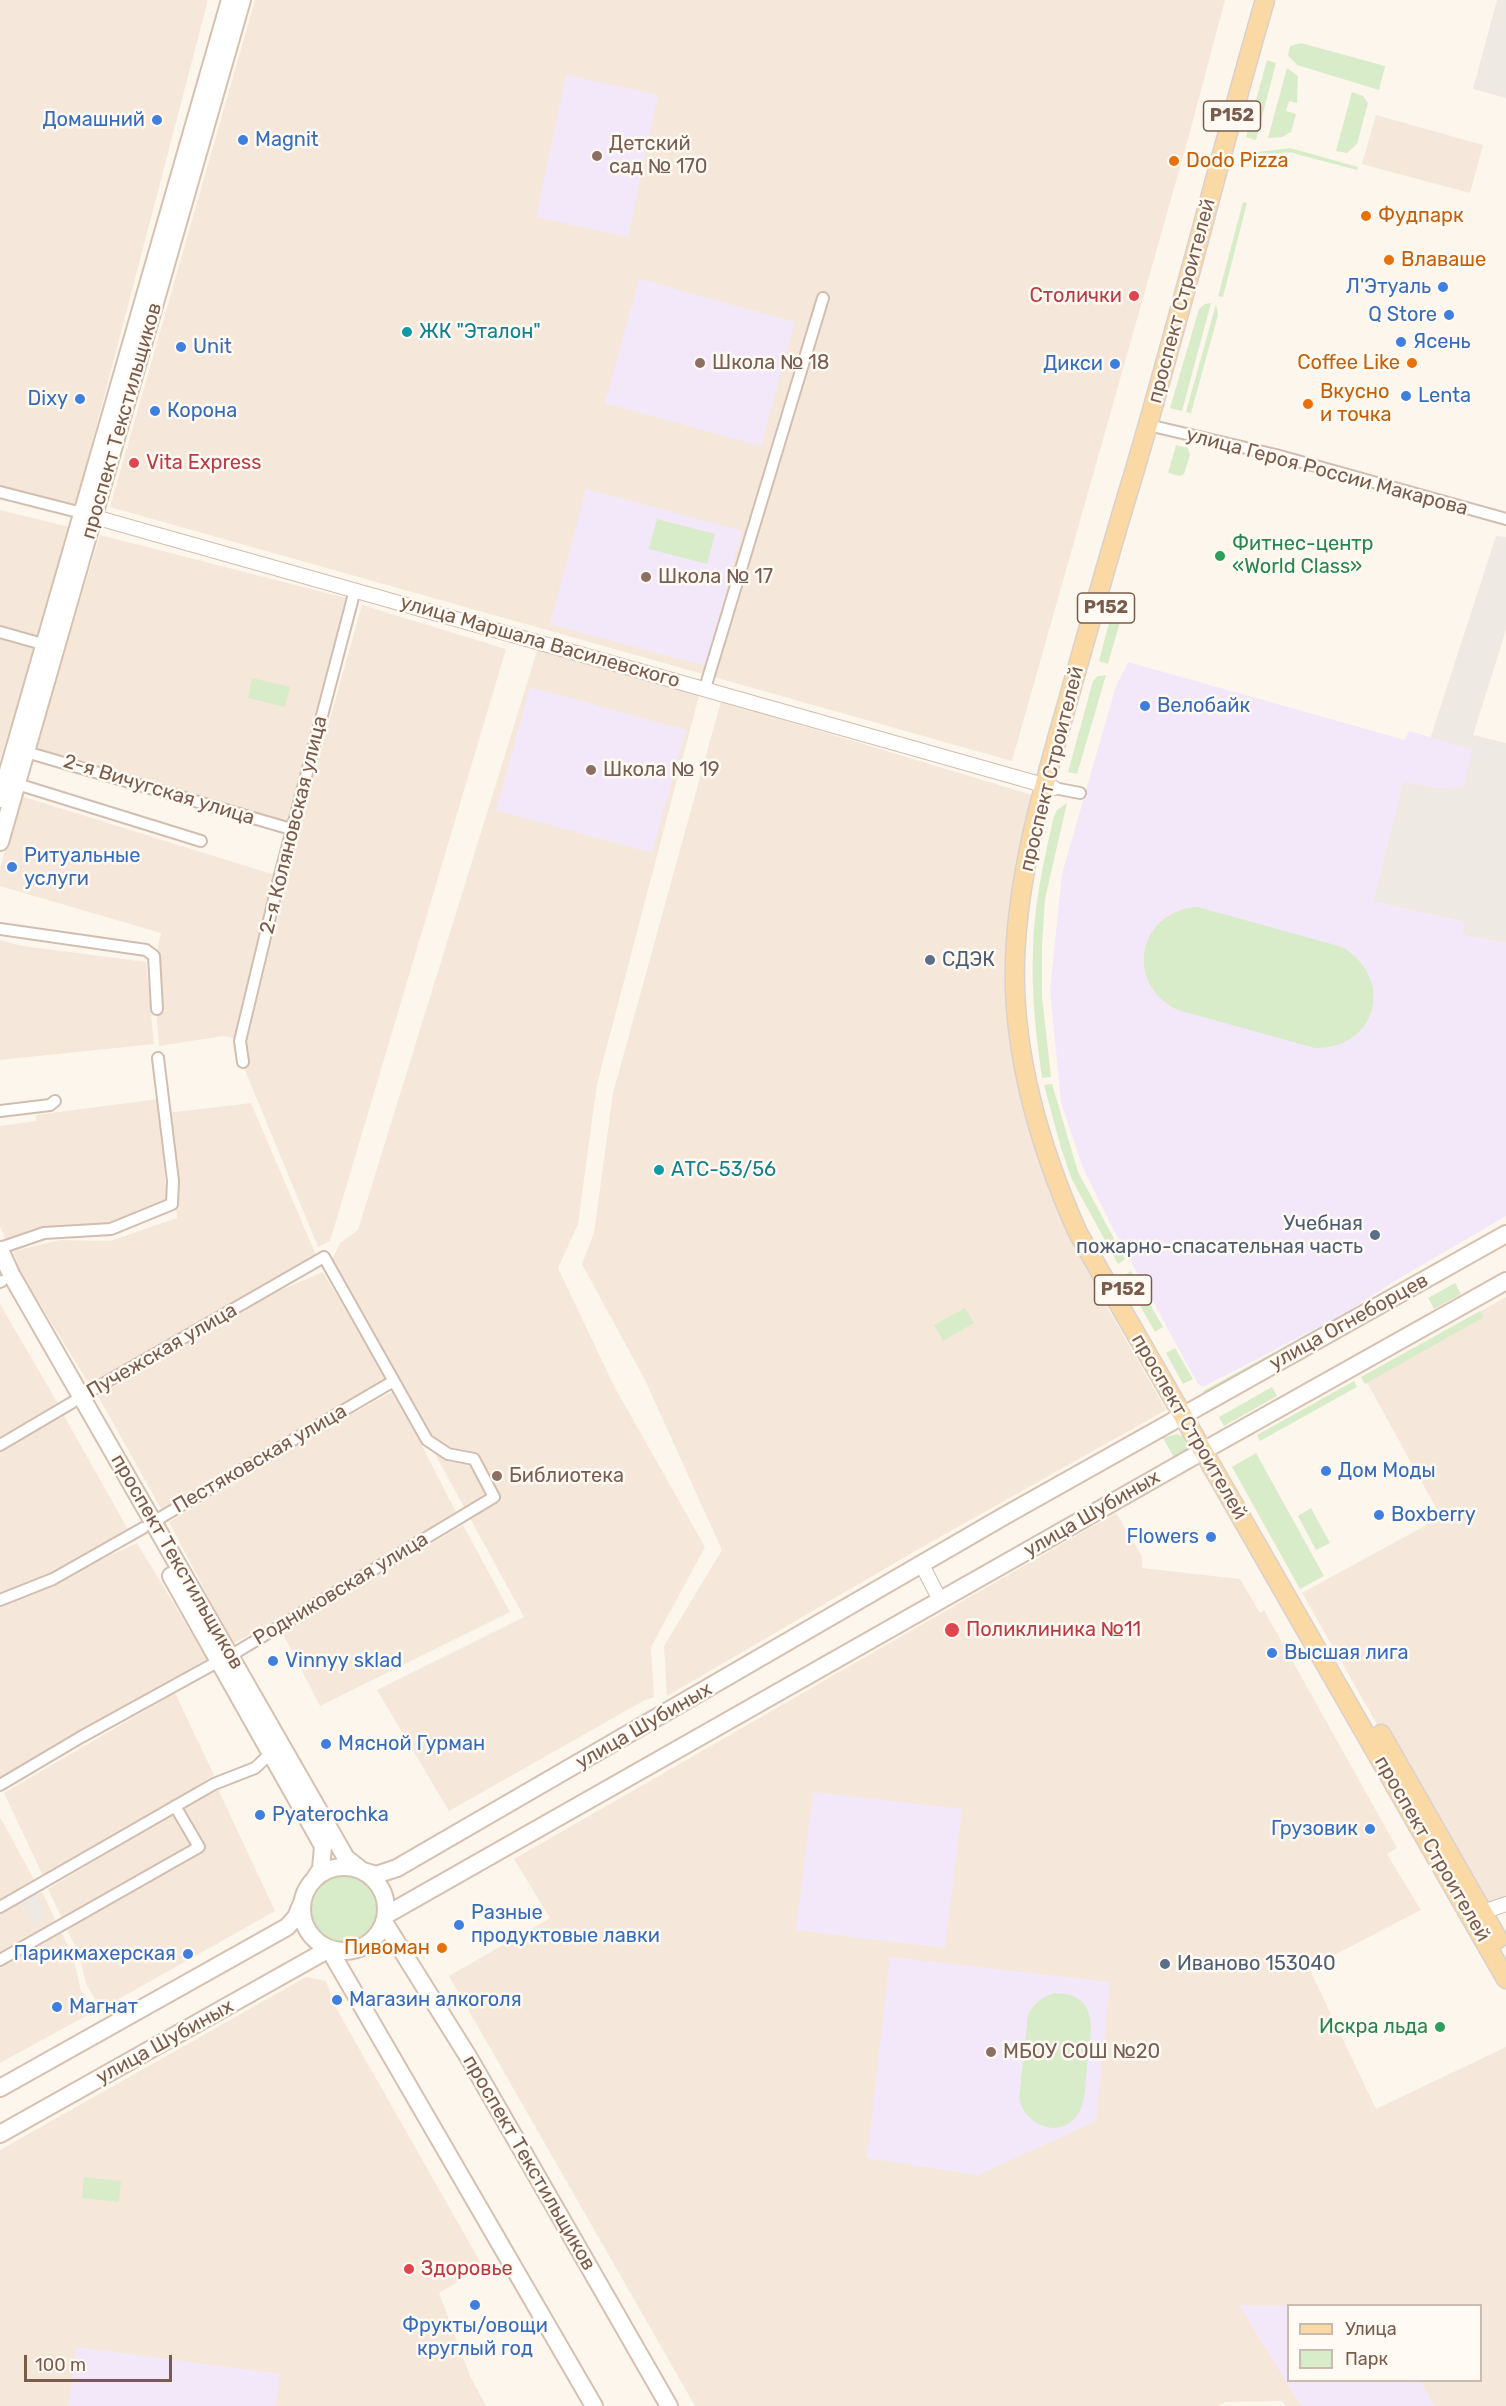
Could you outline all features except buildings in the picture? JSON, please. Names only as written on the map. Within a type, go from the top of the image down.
[{"type":"main road","name":"проспект Текстильщиков","points":[[0,842],[7,781],[26,752],[88,515],[230,0]]},
{"type":"main road","name":"проспект Текстильщиков","points":[[0,799],[88,515],[242,0]]},
{"type":"main road","name":"проспект Строителей","points":[[1153,426],[1265,0]]},
{"type":"main road","name":"проспект Строителей","points":[[1276,0],[1049,787],[1029,917],[1026,962],[1030,1027],[1043,1106],[1061,1166],[1087,1226],[1187,1413],[1476,1914],[1506,1979]]},
{"type":"main road","name":"улица Огнеборцев","points":[[1187,1413],[1506,1234]]},
{"type":"main road","name":"проспект Текстильщиков","points":[[0,1249],[3,1279],[78,1399],[224,1658],[346,1858],[361,1870]]},
{"type":"main road","name":"улица Огнеборцев","points":[[1207,1448],[1506,1281]]},
{"type":"main road","name":"улица Шубиных","points":[[361,1870],[376,1875],[397,1868],[1187,1413]]},
{"type":"main road","name":"улица Шубиных","points":[[385,1919],[1207,1448]]},
{"type":"main road","name":"проспект Текстильщиков","points":[[224,1658],[271,1753],[323,1846],[321,1869],[315,1878]]},
{"type":"main road","points":[[329,1949],[351,1951],[365,1946],[377,1936],[385,1919],[386,1901],[380,1886],[361,1870],[344,1866],[332,1868],[315,1878],[306,1890],[302,1903],[302,1916],[309,1933],[329,1949],[594,2406]]},
{"type":"main road","name":"улица Шубиных","points":[[0,2088],[283,1929],[296,1917],[302,1903]]},
{"type":"main road","name":"проспект Строителей","points":[[1476,1914],[1506,1954]]},
{"type":"main road","name":"проспект Текстильщиков","points":[[385,1919],[469,2058],[669,2406]]},
{"type":"main road","name":"улица Шубиных","points":[[0,2134],[329,1949]]},
{"type":"street","points":[[705,688],[822,298]]},
{"type":"street","name":"улица Героя России Макарова","points":[[1153,426],[1275,455],[1506,519]]},
{"type":"street","name":"улица Маршала Василевского","points":[[0,492],[705,688],[1049,787],[1080,793]]},
{"type":"street","name":"2-я Коляновская улица","points":[[243,1062],[240,1041],[291,829],[355,590]]},
{"type":"street","points":[[0,632],[46,645]]},
{"type":"street","name":"2-я Вичугская улица","points":[[26,752],[291,829]]},
{"type":"street","points":[[7,781],[201,842]]},
{"type":"street","points":[[0,929],[146,950],[154,956],[157,1009]]},
{"type":"street","points":[[0,1249],[44,1233],[111,1229],[172,1204],[172,1181],[158,1058]]},
{"type":"street","points":[[0,1111],[50,1105],[55,1101]]},
{"type":"street","name":"Пучежская улица","points":[[0,1445],[324,1257],[392,1382]]},
{"type":"street","name":"Родниковская улица","points":[[0,1785],[81,1737],[224,1658],[494,1497],[474,1459],[448,1454],[427,1440],[392,1382]]},
{"type":"street","name":"Пестяковская улица","points":[[0,1600],[53,1579],[392,1382]]},
{"type":"street","points":[[921,1565],[940,1600]]},
{"type":"street","points":[[0,1907],[214,1784],[255,1768],[271,1753]]},
{"type":"street","points":[[0,1960],[199,1847],[175,1806]]},
{"type":"street","points":[[1476,1914],[1506,1904]]},
{"type":"shaded area","points":[[0,0],[208,0],[75,508],[0,488]]},
{"type":"shaded area","points":[[255,0],[1225,0],[1188,139],[1012,761],[110,507]]},
{"type":"shaded area","points":[[1497,0],[1506,0],[1506,98],[1473,89]]},
{"type":"shaded area","name":"Детский сад № 170","points":[[566,75],[658,95],[628,237],[536,217]]},
{"type":"shaded area","points":[[1376,115],[1483,145],[1470,193],[1362,164]]},
{"type":"shaded area","name":"Школа № 18","points":[[639,279],[795,322],[761,446],[605,403]]},
{"type":"shaded area","name":"Школа № 17","points":[[586,489],[742,531],[706,666],[550,624]]},
{"type":"shaded area","points":[[0,510],[69,527],[36,639],[0,629]]},
{"type":"shaded area","points":[[100,535],[350,599],[287,826],[34,753]]},
{"type":"shaded area","points":[[1496,536],[1506,537],[1506,630],[1473,735],[1506,743],[1506,943],[1462,935],[1464,922],[1373,902],[1403,781],[1441,788],[1431,736]]},
{"type":"shaded area","points":[[362,605],[506,649],[330,1241],[318,1247],[242,1063],[296,840]]},
{"type":"shaded area","points":[[0,637],[35,647],[0,760]]},
{"type":"shaded area","points":[[538,648],[700,692],[597,1084],[578,1224],[558,1268],[614,1386],[705,1547],[651,1647],[654,1697],[449,1811],[377,1690],[524,1617],[399,1388],[328,1268],[340,1243],[358,1230]]},
{"type":"shaded area","points":[[1128,662],[1405,740],[1409,731],[1473,750],[1463,787],[1441,788],[1403,782],[1373,902],[1464,922],[1463,935],[1506,943],[1506,1216],[1393,1282],[1342,1315],[1203,1387],[1198,1384],[1110,1223],[1083,1168],[1061,1102],[1050,990],[1062,874],[1116,686]]},
{"type":"shaded area","name":"Школа № 19","points":[[530,687],[686,730],[652,853],[496,810]]},
{"type":"shaded area","points":[[721,701],[1032,795],[1016,860],[1004,967],[1008,1025],[1022,1099],[1044,1173],[1062,1216],[1106,1305],[1166,1410],[917,1550],[667,1696],[664,1646],[722,1550],[645,1380],[582,1264],[594,1233],[613,1093]]},
{"type":"shaded area","points":[[21,796],[275,875],[239,1039],[223,1036],[159,1046],[153,967],[161,933],[0,886],[0,868]]},
{"type":"shaded area","points":[[0,940],[23,946],[146,962],[154,1044],[0,1060]]},
{"type":"shaded area","points":[[158,1099],[168,1213],[110,1232],[62,1231],[7,1243],[0,1226],[0,1126],[36,1121],[36,1115]]},
{"type":"shaded area","points":[[251,1103],[321,1267],[267,1289],[92,1389],[22,1275],[13,1251],[60,1240],[110,1241],[177,1218],[167,1113]]},
{"type":"shaded area","points":[[323,1272],[390,1385],[165,1516],[98,1396],[269,1295]]},
{"type":"shaded area","points":[[1506,1297],[1506,1903],[1497,1906],[1478,1901],[1302,1593],[1441,1517],[1364,1377]]},
{"type":"shaded area","points":[[0,1304],[60,1407],[0,1440]]},
{"type":"shaded area","points":[[394,1391],[458,1516],[233,1644],[169,1522],[332,1425]]},
{"type":"shaded area","points":[[63,1414],[130,1533],[47,1576],[0,1594],[0,1450]]},
{"type":"shaded area","points":[[1116,1513],[1142,1556],[1142,1568],[1240,1579],[1260,1613],[1264,1610],[1397,1848],[1387,1854],[1421,1910],[1309,1968],[1376,2109],[1506,2047],[1506,2406],[1286,2406],[1282,2401],[1225,2402],[1218,2406],[695,2406],[449,1976],[550,1918],[514,1859]]},
{"type":"shaded area","points":[[463,1525],[510,1612],[320,1706],[282,1632]]},
{"type":"shaded area","points":[[137,1543],[207,1659],[0,1782],[0,1606]]},
{"type":"shaded area","points":[[175,1693],[214,1775],[45,1880],[4,1793]]},
{"type":"shaded area","points":[[217,1787],[275,1911],[101,2009],[86,1984],[80,1957],[48,1889]]},
{"type":"shaded area","points":[[813,1792],[962,1809],[945,1948],[796,1930]]},
{"type":"shaded area","points":[[0,1817],[37,1885],[0,1904]]},
{"type":"shaded area","points":[[42,1892],[73,1957],[81,1991],[95,2011],[0,2063],[0,1913]]},
{"type":"shaded area","points":[[35,1893],[48,1916],[32,1925],[19,1902]]},
{"type":"shaded area","name":"МБОУ СОШ №20","points":[[890,1957],[1110,1982],[1096,2121],[978,2175],[867,2158]]},
{"type":"shaded area","points":[[306,1977],[326,1981],[335,2006],[483,2267],[439,2293],[470,2376],[486,2406],[0,2406],[0,2150]]},
{"type":"shaded area","points":[[1239,2305],[1287,2306],[1287,2382],[1421,2382],[1435,2406],[1301,2406]]},
{"type":"shaded area","points":[[76,2347],[280,2374],[276,2406],[68,2406]]},
{"type":"green space","points":[[1301,43],[1385,66],[1379,90],[1297,65],[1288,55],[1290,46]]},
{"type":"green space","points":[[1267,60],[1276,63],[1256,140],[1246,137]]},
{"type":"green space","points":[[1287,68],[1298,76],[1297,103],[1289,101],[1286,111],[1296,114],[1291,132],[1282,137],[1268,138]]},
{"type":"green space","points":[[1352,92],[1363,96],[1368,103],[1357,144],[1347,153],[1336,151]]},
{"type":"green space","points":[[1290,148],[1358,167],[1357,170],[1289,152],[1256,157],[1257,152]]},
{"type":"green space","points":[[1243,202],[1247,203],[1223,297],[1218,296]]},
{"type":"green space","points":[[1211,303],[1182,411],[1170,408],[1199,309]]},
{"type":"green space","points":[[1216,304],[1218,315],[1191,413],[1186,412]]},
{"type":"green space","points":[[1176,445],[1188,448],[1190,455],[1184,474],[1180,476],[1168,473]]},
{"type":"green space","points":[[657,519],[715,534],[707,564],[649,549]]},
{"type":"green space","points":[[1113,608],[1123,611],[1108,664],[1099,661]]},
{"type":"green space","points":[[1106,675],[1077,774],[1068,772],[1093,681],[1098,676]]},
{"type":"green space","points":[[252,678],[290,687],[285,707],[248,698]]},
{"type":"green space","points":[[1067,803],[1045,899],[1042,997],[1051,1077],[1042,1078],[1033,982],[1035,915],[1054,816],[1057,810]]},
{"type":"green space","points":[[1198,907],[1342,947],[1359,960],[1369,976],[1373,993],[1372,1010],[1365,1025],[1353,1037],[1336,1045],[1315,1048],[1178,1010],[1161,998],[1149,983],[1144,967],[1145,950],[1151,934],[1162,921],[1178,911]]},
{"type":"green space","points":[[1052,1084],[1078,1172],[1125,1259],[1118,1264],[1072,1180],[1044,1085]]},
{"type":"green space","points":[[1131,1271],[1163,1327],[1155,1332],[1123,1276]]},
{"type":"green space","points":[[1455,1283],[1461,1294],[1434,1309],[1428,1298]]},
{"type":"green space","points":[[1377,1296],[1380,1302],[1207,1397],[1203,1391]]},
{"type":"green space","points":[[965,1308],[974,1323],[943,1341],[934,1325]]},
{"type":"green space","points":[[1480,1311],[1484,1317],[1365,1384],[1361,1377]]},
{"type":"green space","points":[[1175,1348],[1193,1379],[1183,1384],[1166,1353]]},
{"type":"green space","points":[[1354,1381],[1357,1387],[1260,1441],[1257,1435]]},
{"type":"green space","points":[[1272,1387],[1277,1396],[1224,1426],[1219,1417]]},
{"type":"green space","points":[[1176,1434],[1183,1436],[1189,1450],[1178,1465],[1163,1438]]},
{"type":"green space","points":[[1256,1453],[1324,1576],[1300,1589],[1232,1467]]},
{"type":"green space","points":[[1311,1508],[1330,1543],[1316,1550],[1298,1516]]},
{"type":"green space","points":[[344,1875],[357,1878],[368,1885],[375,1896],[378,1909],[375,1922],[368,1933],[357,1940],[344,1943],[331,1940],[320,1933],[313,1922],[310,1909],[313,1896],[320,1885],[331,1878]]},
{"type":"green space","points":[[1055,1993],[1070,1995],[1081,2001],[1087,2009],[1091,2031],[1085,2092],[1081,2109],[1071,2122],[1062,2127],[1053,2128],[1035,2122],[1028,2116],[1019,2098],[1028,2015],[1039,2001]]},
{"type":"green space","points":[[84,2177],[121,2181],[119,2202],[82,2198]]},
{"type":"place","name":"Домашний","points":[[157,120]]},
{"type":"place","name":"Magnit","points":[[243,140]]},
{"type":"place","name":"Детский сад № 170","points":[[597,156]]},
{"type":"place","name":"Dodo Pizza","points":[[1174,161]]},
{"type":"place","name":"Фудпарк","points":[[1366,216]]},
{"type":"place","name":"Влаваше","points":[[1389,260]]},
{"type":"place","name":"Л'Этуаль","points":[[1443,287]]},
{"type":"place","name":"Столички","points":[[1134,296]]},
{"type":"place","name":"Q Store","points":[[1449,315]]},
{"type":"place","name":"ЖК \"Эталон\"","points":[[407,332]]},
{"type":"place","name":"Ясень","points":[[1401,342]]},
{"type":"place","name":"Unit","points":[[181,347]]},
{"type":"place","name":"Школа № 18","points":[[700,363]]},
{"type":"place","name":"Coffee Like","points":[[1412,363]]},
{"type":"place","name":"Дикси","points":[[1115,364]]},
{"type":"place","name":"Lenta","points":[[1406,396]]},
{"type":"place","name":"Dixy","points":[[80,399]]},
{"type":"place","name":"Вкусно и точка","points":[[1308,404]]},
{"type":"place","name":"Корона","points":[[155,411]]},
{"type":"place","name":"Vita Express","points":[[134,463]]},
{"type":"place","name":"Фитнес-центр «World Class»","points":[[1220,556]]},
{"type":"place","name":"Школа № 17","points":[[646,577]]},
{"type":"place","name":"Велобайк","points":[[1145,706]]},
{"type":"place","name":"Школа № 19","points":[[591,770]]},
{"type":"place","name":"Ритуальные услуги","points":[[12,867]]},
{"type":"place","name":"СДЭК","points":[[930,960]]},
{"type":"place","name":"АТС-53/56","points":[[659,1170]]},
{"type":"place","name":"Учебная пожарно-спасательная часть","points":[[1375,1235]]},
{"type":"place","name":"Дом Моды","points":[[1326,1471]]},
{"type":"place","name":"Библиотека","points":[[497,1476]]},
{"type":"place","name":"Boxberry","points":[[1379,1515]]},
{"type":"place","name":"Flowers","points":[[1211,1537]]},
{"type":"place","name":"Поликлиника №11","points":[[952,1630]]},
{"type":"place","name":"Высшая лига","points":[[1272,1653]]},
{"type":"place","name":"Vinnyy sklad","points":[[273,1661]]},
{"type":"place","name":"Мясной Гурман","points":[[326,1744]]},
{"type":"place","name":"Pyaterochka","points":[[260,1815]]},
{"type":"place","name":"Грузовик","points":[[1370,1829]]},
{"type":"place","name":"Разные продуктовые лавки","points":[[459,1925]]},
{"type":"place","name":"Пивоман","points":[[442,1948]]},
{"type":"place","name":"Парикмахерская","points":[[188,1954]]},
{"type":"place","name":"Иваново 153040","points":[[1165,1964]]},
{"type":"place","name":"Магазин алкоголя","points":[[337,2000]]},
{"type":"place","name":"Магнат","points":[[57,2007]]},
{"type":"place","name":"Искра льда","points":[[1440,2027]]},
{"type":"place","name":"МБОУ СОШ №20","points":[[991,2052]]},
{"type":"place","name":"Здоровье","points":[[409,2269]]},
{"type":"place","name":"Фрукты/овощи круглый год","points":[[475,2305]]}]
